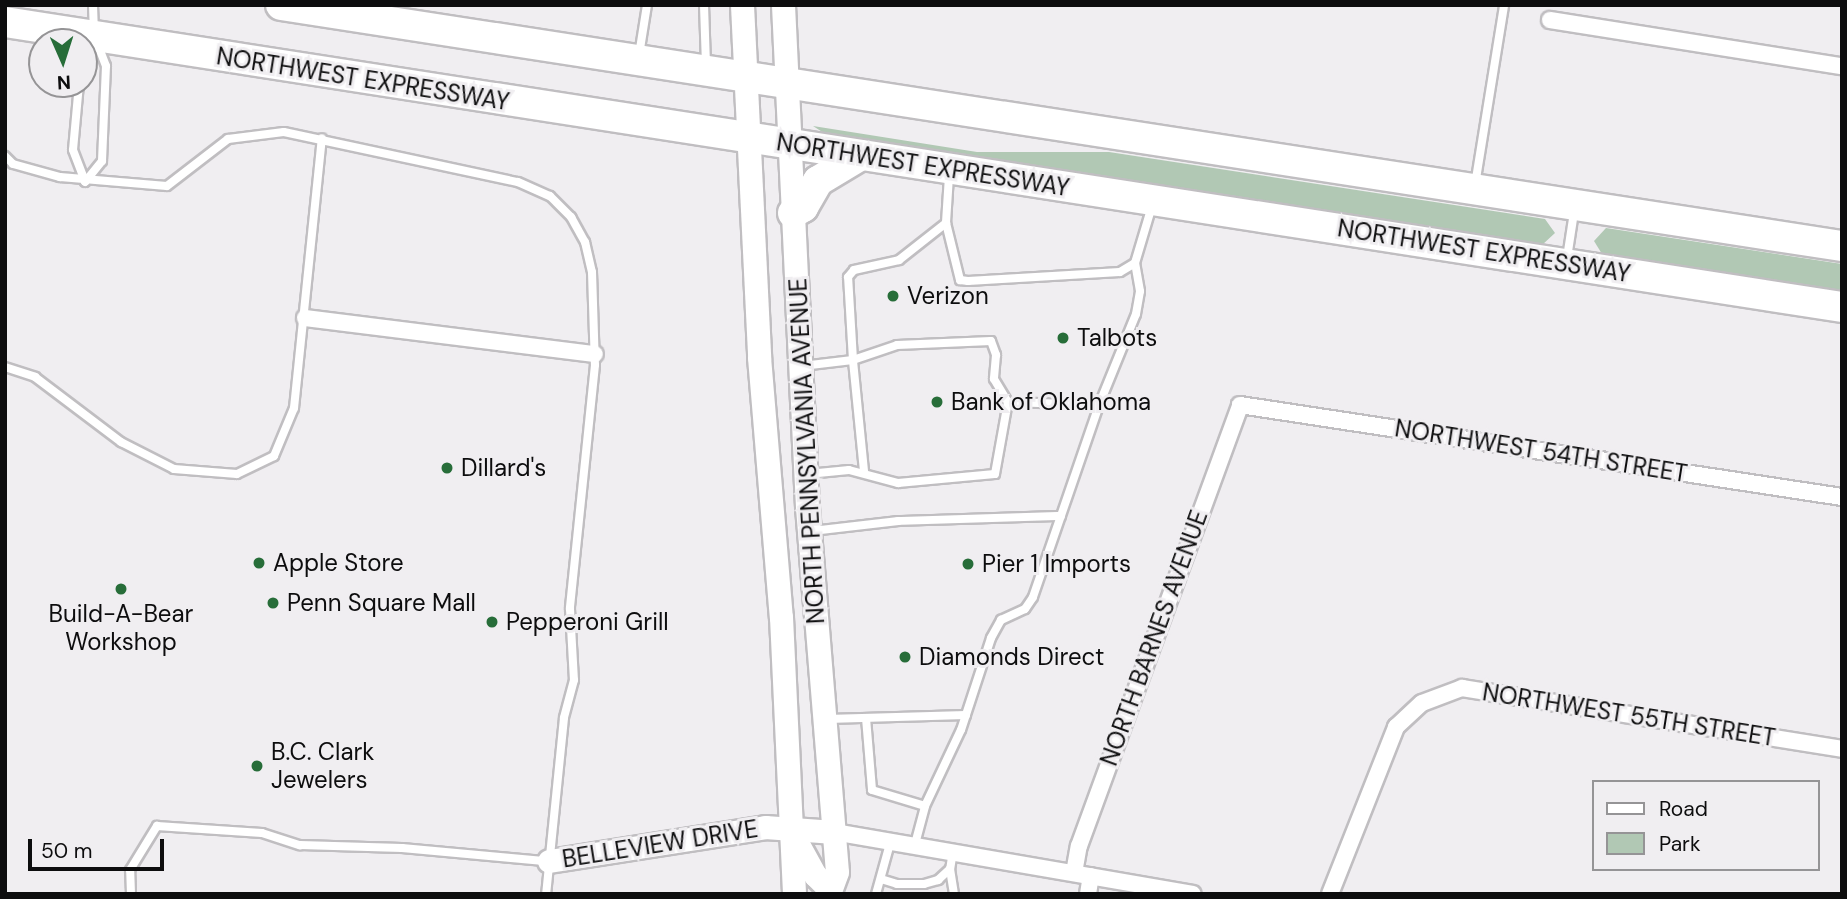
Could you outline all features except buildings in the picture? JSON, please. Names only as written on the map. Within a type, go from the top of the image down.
[{"type":"highway","points":[[281,5],[1842,246]]},
{"type":"highway","name":"NORTHWEST EXPRESSWAY","points":[[5,22],[28,29]]},
{"type":"highway","name":"NORTHWEST EXPRESSWAY","points":[[98,48],[790,144],[1842,306]]},
{"type":"highway","points":[[793,213],[803,207],[818,181],[860,155]]},
{"type":"main road","name":"NORTH PENNSYLVANIA AVENUE","points":[[742,5],[759,357],[781,617],[793,894]]},
{"type":"main road","name":"NORTH PENNSYLVANIA AVENUE","points":[[783,5],[805,475],[827,719],[837,872],[829,891]]},
{"type":"main road","name":"BELLEVIEW DRIVE","points":[[549,861],[765,827],[834,832]]},
{"type":"main road","points":[[789,829],[815,875],[829,891]]},
{"type":"street","points":[[1550,20],[1842,66]]},
{"type":"street","points":[[304,318],[596,354]]},
{"type":"street","name":"NORTHWEST 54TH STREET","points":[[1240,405],[1842,497]]},
{"type":"street","name":"NORTH BARNES AVENUE","points":[[1074,873],[1079,846],[1240,405]]},
{"type":"street","name":"NORTHWEST 55TH STREET","points":[[1331,894],[1396,727],[1422,703],[1462,688],[1842,749]]},
{"type":"street","name":"BELLEVIEW DRIVE","points":[[834,832],[1193,894]]},
{"type":"street","points":[[1088,894],[1091,876]]},
{"type":"lane","points":[[91,28],[93,5]]},
{"type":"lane","points":[[638,62],[647,5]]},
{"type":"lane","points":[[704,5],[706,72]]},
{"type":"lane","points":[[1474,190],[1504,5]]},
{"type":"lane","points":[[85,181],[102,161],[106,66],[98,57]]},
{"type":"lane","points":[[78,98],[74,150],[85,181]]},
{"type":"lane","points":[[5,156],[13,164],[85,181],[167,186],[228,139],[284,132],[494,176],[550,196],[571,217],[589,255],[596,354],[570,608],[574,680],[564,718],[546,894]]},
{"type":"lane","points":[[5,367],[34,377],[121,442],[155,461],[201,474],[237,474],[274,456],[289,420],[304,318],[322,138]]},
{"type":"lane","points":[[950,169],[946,223],[960,280],[1120,272],[1135,263]]},
{"type":"lane","points":[[915,844],[925,806],[966,715],[991,638],[1001,620],[1025,609],[1033,597],[1140,291],[1135,263],[1153,201]]},
{"type":"lane","points":[[1567,264],[1575,205]]},
{"type":"lane","points":[[864,471],[848,276],[854,270],[899,260],[946,223]]},
{"type":"lane","points":[[801,366],[853,360],[897,345],[991,341],[996,355],[994,379],[1008,402],[995,474],[898,483],[864,471],[805,475]]},
{"type":"lane","points":[[1008,402],[1099,405]]},
{"type":"lane","points":[[809,531],[898,522],[1061,516]]},
{"type":"lane","points":[[827,719],[966,715]]},
{"type":"lane","points":[[866,718],[872,790],[925,806]]},
{"type":"lane","name":"BELLEVIEW DRIVE","points":[[131,894],[130,870],[157,826],[261,833],[300,845],[402,848],[549,861]]},
{"type":"lane","points":[[876,894],[891,840]]},
{"type":"lane","points":[[953,851],[950,869],[954,894]]},
{"type":"lane","points":[[881,879],[897,884],[924,884],[950,869]]},
{"type":"green space","points":[[813,126],[977,152],[1109,152],[1545,219],[1555,233],[1542,245],[827,135]]},
{"type":"green space","points":[[1606,228],[1842,264],[1842,291],[1602,254],[1594,241]]},
{"type":"place","name":"Verizon","points":[[893,296]]},
{"type":"place","name":"Talbots","points":[[1063,338]]},
{"type":"place","name":"Bank of Oklahoma","points":[[937,402]]},
{"type":"place","name":"Dillard's","points":[[447,468]]},
{"type":"place","name":"Apple Store","points":[[259,563]]},
{"type":"place","name":"Pier 1 Imports","points":[[968,564]]},
{"type":"place","name":"Build-A-Bear Workshop","points":[[121,589]]},
{"type":"place","name":"Penn Square Mall","points":[[273,603]]},
{"type":"place","name":"Pepperoni Grill","points":[[492,622]]},
{"type":"place","name":"Diamonds Direct","points":[[905,657]]},
{"type":"place","name":"B.C. Clark Jewelers","points":[[257,766]]}]
